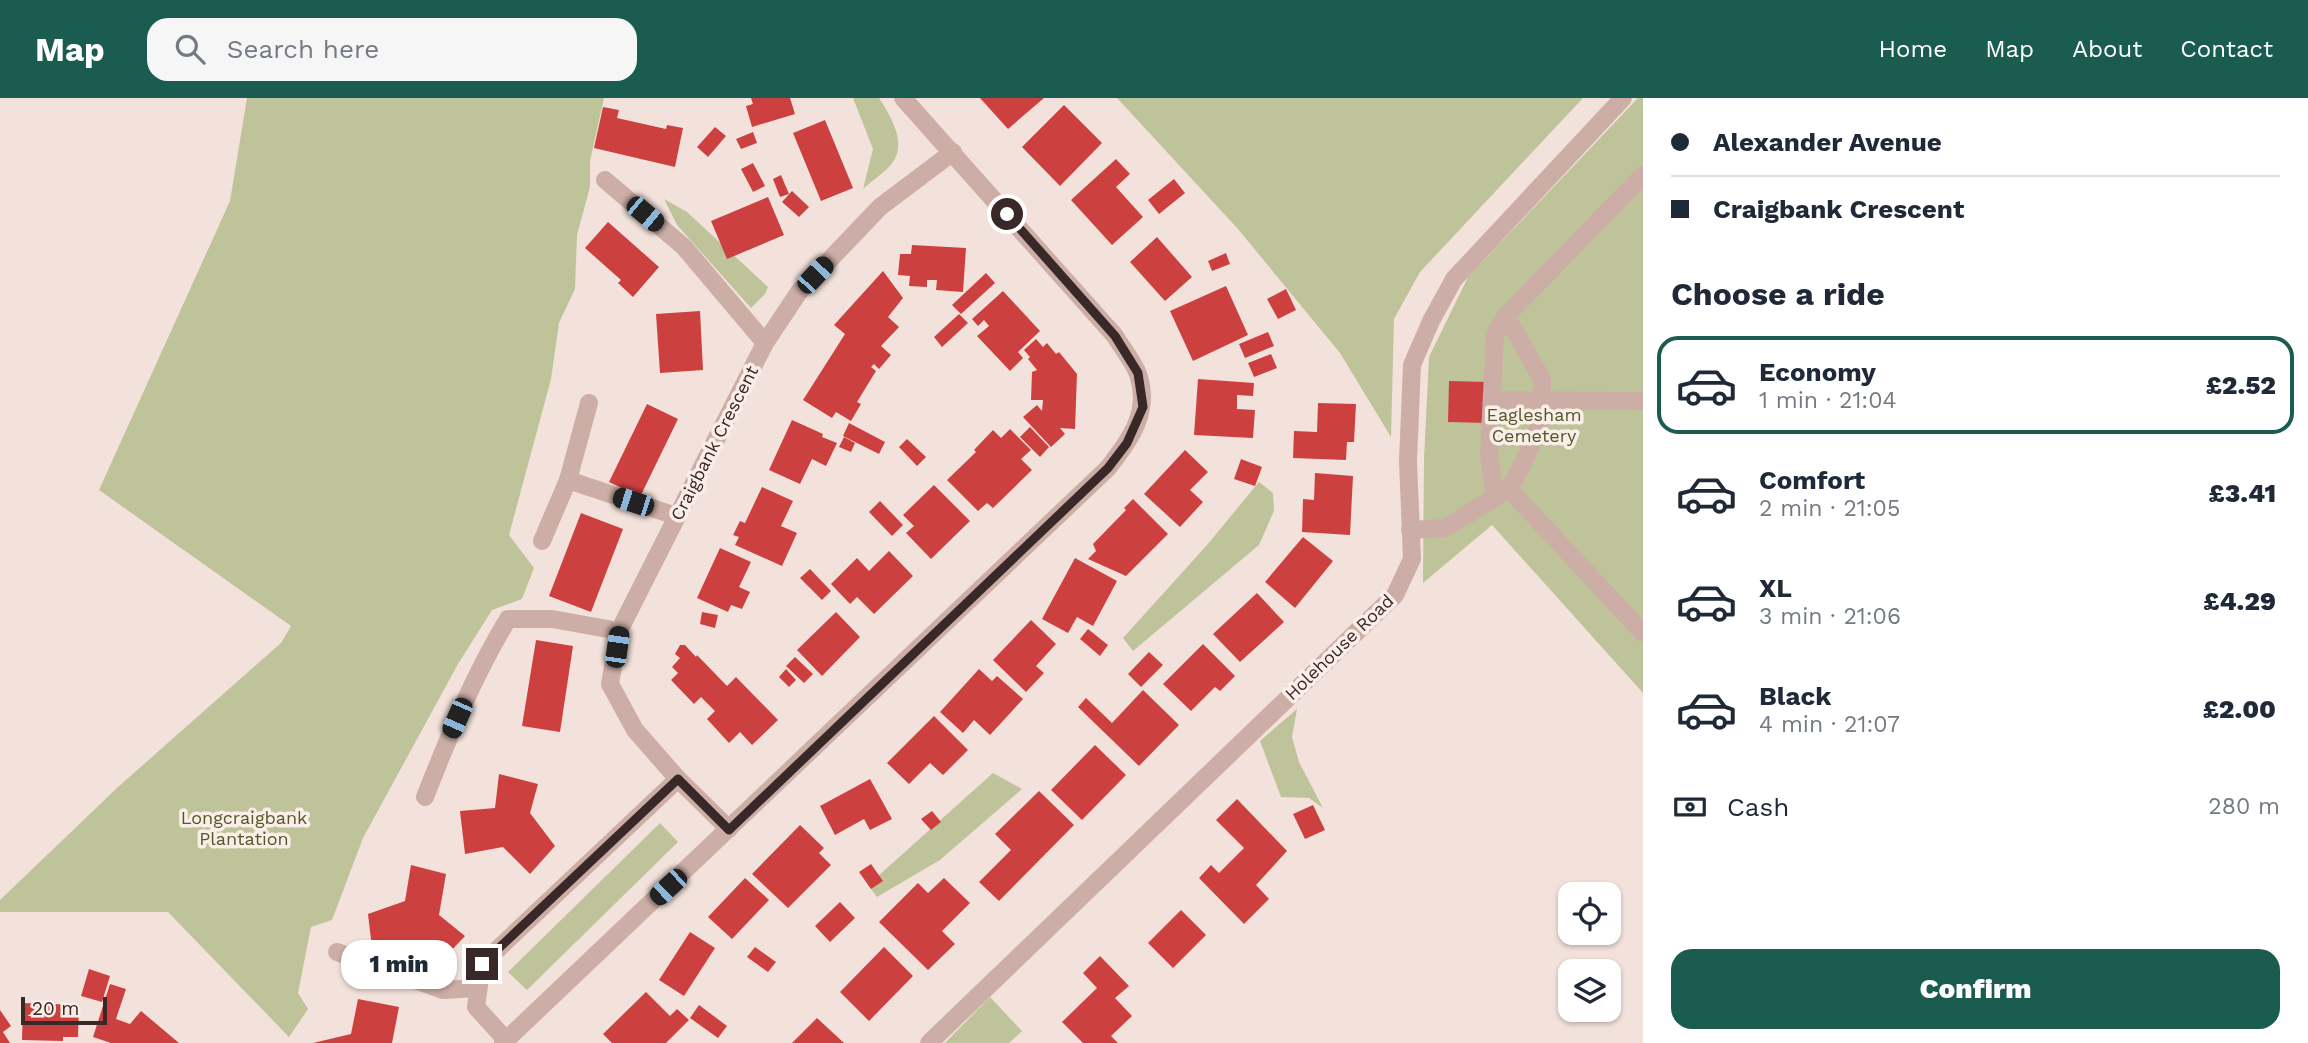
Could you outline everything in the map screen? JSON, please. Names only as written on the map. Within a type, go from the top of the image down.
[{"type":"street","points":[[678,779],[482,964],[476,1007],[504,1041],[1108,468],[1127,443],[1143,407],[1138,373],[1115,336],[903,98]]},
{"type":"street","name":"Holehouse Road","points":[[929,1043],[1395,595],[1412,559],[1408,461],[1412,365],[1431,321],[1454,279],[1623,98]]},
{"type":"street","name":"Craigbank Crescent","points":[[729,830],[678,779],[635,730],[610,684],[619,631],[765,343],[799,292],[880,208],[953,152]]},
{"type":"street","points":[[1643,174],[1506,316],[1496,334],[1489,454],[1502,493],[1643,633]]},
{"type":"street","points":[[605,180],[684,247],[765,343]]},
{"type":"street","points":[[1409,530],[1445,528],[1502,493],[1523,464],[1542,418],[1542,379],[1506,316]]},
{"type":"street","points":[[1492,400],[1643,401]]},
{"type":"street","points":[[542,541],[568,480],[589,403]]},
{"type":"street","points":[[568,480],[676,516]]},
{"type":"street","points":[[425,797],[467,697],[508,619],[552,619],[619,631]]},
{"type":"street","points":[[337,952],[443,990],[478,988]]},
{"type":"green space","name":"Longcraigbank Plantation","points":[[247,98],[604,98],[590,161],[590,187],[577,235],[575,289],[559,323],[551,379],[509,535],[534,568],[522,599],[492,610],[458,664],[363,838],[332,920],[311,927],[298,993],[308,1009],[289,1037],[168,912],[0,912],[0,900],[118,787],[281,643],[291,626],[99,490],[230,201]]},
{"type":"green space","points":[[853,98],[879,98],[898,137],[897,154],[893,162],[863,189],[873,149]]},
{"type":"green space","points":[[1117,98],[1583,98],[1420,272],[1394,319],[1391,437],[1340,353],[1238,229]]},
{"type":"green space","name":"Eaglesham Cemetery","points":[[1638,98],[1643,98],[1643,693],[1492,525],[1423,583],[1424,459],[1429,357],[1468,277]]},
{"type":"green space","points":[[664,199],[687,212],[768,287],[751,308],[677,225]]},
{"type":"green space","points":[[1259,482],[1273,493],[1274,511],[1259,545],[1133,651],[1123,638],[1207,545]]},
{"type":"green space","points":[[1297,709],[1292,737],[1299,762],[1323,808],[1309,798],[1281,797],[1260,741]]},
{"type":"green space","points":[[993,773],[1022,789],[940,860],[877,897],[868,885]]},
{"type":"green space","points":[[660,823],[678,842],[527,990],[508,972]]},
{"type":"green space","points":[[990,997],[1022,1031],[1009,1043],[945,1043]]},
{"type":"building","points":[[751,98],[790,98],[795,114],[752,127],[746,106],[753,104]]},
{"type":"building","points":[[980,98],[1044,98],[1008,129]]},
{"type":"building","points":[[1064,105],[1102,143],[1060,186],[1022,147]]},
{"type":"building","points":[[603,107],[619,110],[617,118],[666,129],[667,125],[683,128],[675,167],[594,148]]},
{"type":"building","points":[[825,120],[853,188],[821,201],[793,133]]},
{"type":"building","points":[[715,127],[726,136],[708,157],[697,147]]},
{"type":"building","points":[[753,132],[757,143],[741,149],[736,139]]},
{"type":"building","points":[[1116,159],[1130,174],[1116,187],[1143,217],[1112,245],[1071,200]]},
{"type":"building","points":[[753,163],[765,186],[753,192],[741,169]]},
{"type":"building","points":[[781,175],[789,194],[780,197],[773,179]]},
{"type":"building","points":[[1174,179],[1185,193],[1159,214],[1148,200]]},
{"type":"building","points":[[792,191],[809,207],[799,217],[782,202]]},
{"type":"building","points":[[768,197],[784,235],[727,259],[711,221]]},
{"type":"building","points":[[608,222],[659,267],[633,297],[618,283],[621,280],[585,248]]},
{"type":"building","points":[[1157,237],[1192,277],[1165,301],[1130,262]]},
{"type":"building","points":[[912,245],[966,248],[963,292],[936,290],[937,280],[927,280],[927,287],[909,286],[910,276],[898,275],[900,254],[911,254]]},
{"type":"building","points":[[1226,253],[1230,264],[1212,271],[1208,261]]},
{"type":"building","points":[[883,271],[903,298],[888,317],[899,327],[881,346],[891,355],[879,369],[874,364],[871,367],[876,371],[857,402],[861,404],[851,421],[836,412],[832,418],[803,400],[845,334],[834,325]]},
{"type":"building","points":[[986,273],[995,283],[961,314],[952,305]]},
{"type":"building","points":[[1226,286],[1248,335],[1193,361],[1170,311]]},
{"type":"building","points":[[1286,289],[1296,310],[1278,319],[1267,299]]},
{"type":"building","points":[[1003,291],[1040,331],[1018,352],[1023,358],[1010,371],[977,336],[989,326],[984,320],[978,326],[972,319]]},
{"type":"building","points":[[700,311],[703,370],[660,373],[656,314]]},
{"type":"building","points":[[959,314],[968,323],[942,347],[934,337]]},
{"type":"building","points":[[1268,332],[1274,346],[1245,358],[1239,344]]},
{"type":"building","points":[[1036,339],[1043,347],[1047,343],[1056,354],[1059,352],[1077,374],[1075,429],[1060,428],[1065,434],[1051,447],[1023,417],[1037,405],[1042,411],[1043,400],[1031,400],[1032,372],[1037,370],[1024,350]]},
{"type":"building","points":[[1271,354],[1277,368],[1254,377],[1248,363]]},
{"type":"building","points":[[1198,379],[1254,383],[1253,396],[1237,395],[1237,409],[1255,410],[1253,438],[1194,435]]},
{"type":"building","points":[[1449,381],[1489,382],[1488,423],[1448,422]]},
{"type":"building","points":[[1318,403],[1356,404],[1354,442],[1347,442],[1346,460],[1293,458],[1294,431],[1317,432]]},
{"type":"building","points":[[647,404],[678,419],[640,497],[609,482]]},
{"type":"building","points":[[792,420],[837,443],[826,466],[812,459],[800,484],[769,470]]},
{"type":"building","points":[[849,423],[885,442],[879,454],[843,436]]},
{"type":"building","points":[[1030,427],[1049,447],[1040,457],[1020,437]]},
{"type":"building","points":[[1010,429],[1031,450],[1021,459],[1032,470],[993,508],[987,503],[978,511],[947,480],[976,452],[974,450],[993,430],[1001,438]]},
{"type":"building","points":[[844,437],[855,443],[851,452],[839,447]]},
{"type":"building","points":[[907,439],[926,457],[917,466],[899,447]]},
{"type":"building","points":[[1185,450],[1208,472],[1190,490],[1203,502],[1180,527],[1144,494]]},
{"type":"building","points":[[1241,459],[1262,467],[1255,486],[1234,479]]},
{"type":"building","points":[[1315,473],[1353,476],[1350,535],[1302,532],[1303,499],[1314,500]]},
{"type":"building","points":[[934,485],[970,521],[931,559],[906,533],[914,526],[903,515]]},
{"type":"building","points":[[762,487],[793,501],[781,526],[797,533],[782,566],[735,545],[739,537],[733,535],[740,521],[745,523]]},
{"type":"building","points":[[1133,499],[1168,534],[1126,576],[1088,559],[1096,551],[1093,544]]},
{"type":"building","points":[[880,501],[903,525],[892,536],[869,512]]},
{"type":"building","points":[[581,513],[623,529],[591,612],[549,596]]},
{"type":"building","points":[[1303,537],[1333,561],[1295,608],[1265,582]]},
{"type":"building","points":[[720,548],[751,562],[739,587],[750,592],[742,609],[731,605],[728,612],[697,598]]},
{"type":"building","points":[[889,551],[913,576],[874,614],[857,597],[850,604],[831,584],[857,558],[869,571]]},
{"type":"building","points":[[1075,558],[1117,581],[1093,626],[1077,617],[1068,633],[1042,619]]},
{"type":"building","points":[[810,569],[831,591],[822,600],[800,578]]},
{"type":"building","points":[[1257,593],[1284,622],[1240,662],[1213,634]]},
{"type":"building","points":[[702,612],[718,615],[715,628],[700,624]]},
{"type":"building","points":[[836,612],[860,637],[822,676],[797,650]]},
{"type":"building","points":[[1031,620],[1056,644],[1036,666],[1044,673],[1026,692],[993,660]]},
{"type":"building","points":[[1088,629],[1108,645],[1100,656],[1080,639]]},
{"type":"building","points":[[536,640],[573,646],[560,732],[522,726]]},
{"type":"building","points":[[1203,644],[1235,676],[1220,691],[1215,687],[1191,711],[1163,684]]},
{"type":"building","points":[[680,645],[685,645],[696,657],[697,655],[727,686],[736,677],[778,720],[752,745],[740,732],[729,743],[707,719],[715,711],[701,697],[694,704],[671,680],[678,673],[672,667],[680,658],[675,654]]},
{"type":"building","points":[[1149,652],[1163,665],[1141,687],[1128,674]]},
{"type":"building","points":[[795,657],[813,674],[804,683],[786,666]]},
{"type":"building","points":[[786,669],[796,680],[789,687],[779,677]]},
{"type":"building","points":[[979,669],[992,681],[997,676],[1023,699],[990,735],[974,720],[963,733],[940,712]]},
{"type":"building","points":[[1143,690],[1179,725],[1139,766],[1078,707],[1086,698],[1112,723]]},
{"type":"building","points":[[934,716],[968,750],[943,775],[930,763],[909,784],[887,763]]},
{"type":"building","points":[[1095,745],[1126,775],[1082,820],[1051,790]]},
{"type":"building","points":[[499,774],[538,784],[530,813],[555,846],[530,874],[503,847],[465,854],[460,811],[495,808]]},
{"type":"building","points":[[870,779],[892,819],[870,830],[864,819],[835,835],[820,806]]},
{"type":"building","points":[[1039,791],[1074,825],[999,901],[979,882],[1011,850],[995,834]]},
{"type":"building","points":[[1237,799],[1287,851],[1256,885],[1269,899],[1244,924],[1199,878],[1211,865],[1219,873],[1244,848],[1216,820]]},
{"type":"building","points":[[1313,805],[1325,830],[1305,839],[1293,814]]},
{"type":"building","points":[[932,811],[941,822],[931,830],[921,819]]},
{"type":"building","points":[[800,825],[824,848],[819,853],[831,865],[788,908],[752,874]]},
{"type":"building","points":[[871,864],[883,881],[871,889],[859,872]]},
{"type":"building","points":[[411,865],[446,874],[439,915],[465,936],[430,973],[405,944],[372,948],[368,914],[405,901]]},
{"type":"building","points":[[745,878],[769,900],[732,939],[708,917]]},
{"type":"building","points":[[944,878],[970,903],[942,931],[955,944],[928,970],[879,922],[918,883],[928,893]]},
{"type":"building","points":[[840,902],[855,918],[830,942],[815,926]]},
{"type":"building","points":[[1181,910],[1206,935],[1173,968],[1148,943]]},
{"type":"building","points":[[690,932],[715,948],[684,996],[659,980]]},
{"type":"building","points":[[755,947],[776,962],[768,972],[747,957]]},
{"type":"building","points":[[884,947],[913,976],[869,1021],[840,992]]},
{"type":"building","points":[[1100,956],[1129,986],[1115,998],[1132,1016],[1111,1036],[1118,1043],[1083,1043],[1062,1022],[1097,988],[1083,973]]},
{"type":"building","points":[[89,969],[110,976],[102,1002],[81,996]]},
{"type":"building","points":[[110,984],[126,989],[116,1019],[130,1024],[141,1011],[179,1043],[111,1043],[93,1037]]},
{"type":"building","points":[[646,992],[670,1016],[677,1009],[689,1020],[666,1043],[612,1043],[603,1034]]},
{"type":"building","points":[[358,999],[399,1007],[392,1043],[313,1043],[351,1034]]},
{"type":"building","points":[[23,1003],[79,1005],[78,1037],[63,1037],[63,1041],[22,1040]]},
{"type":"building","points":[[699,1005],[727,1026],[718,1038],[690,1018]]},
{"type":"building","points":[[0,1010],[11,1026],[3,1032],[10,1043],[0,1043]]},
{"type":"building","points":[[817,1018],[844,1043],[792,1043]]},
{"type":"route","points":[[482,964],[678,779],[729,830],[1108,468],[1127,443],[1143,407],[1138,373],[1115,336],[1007,214]]}]
